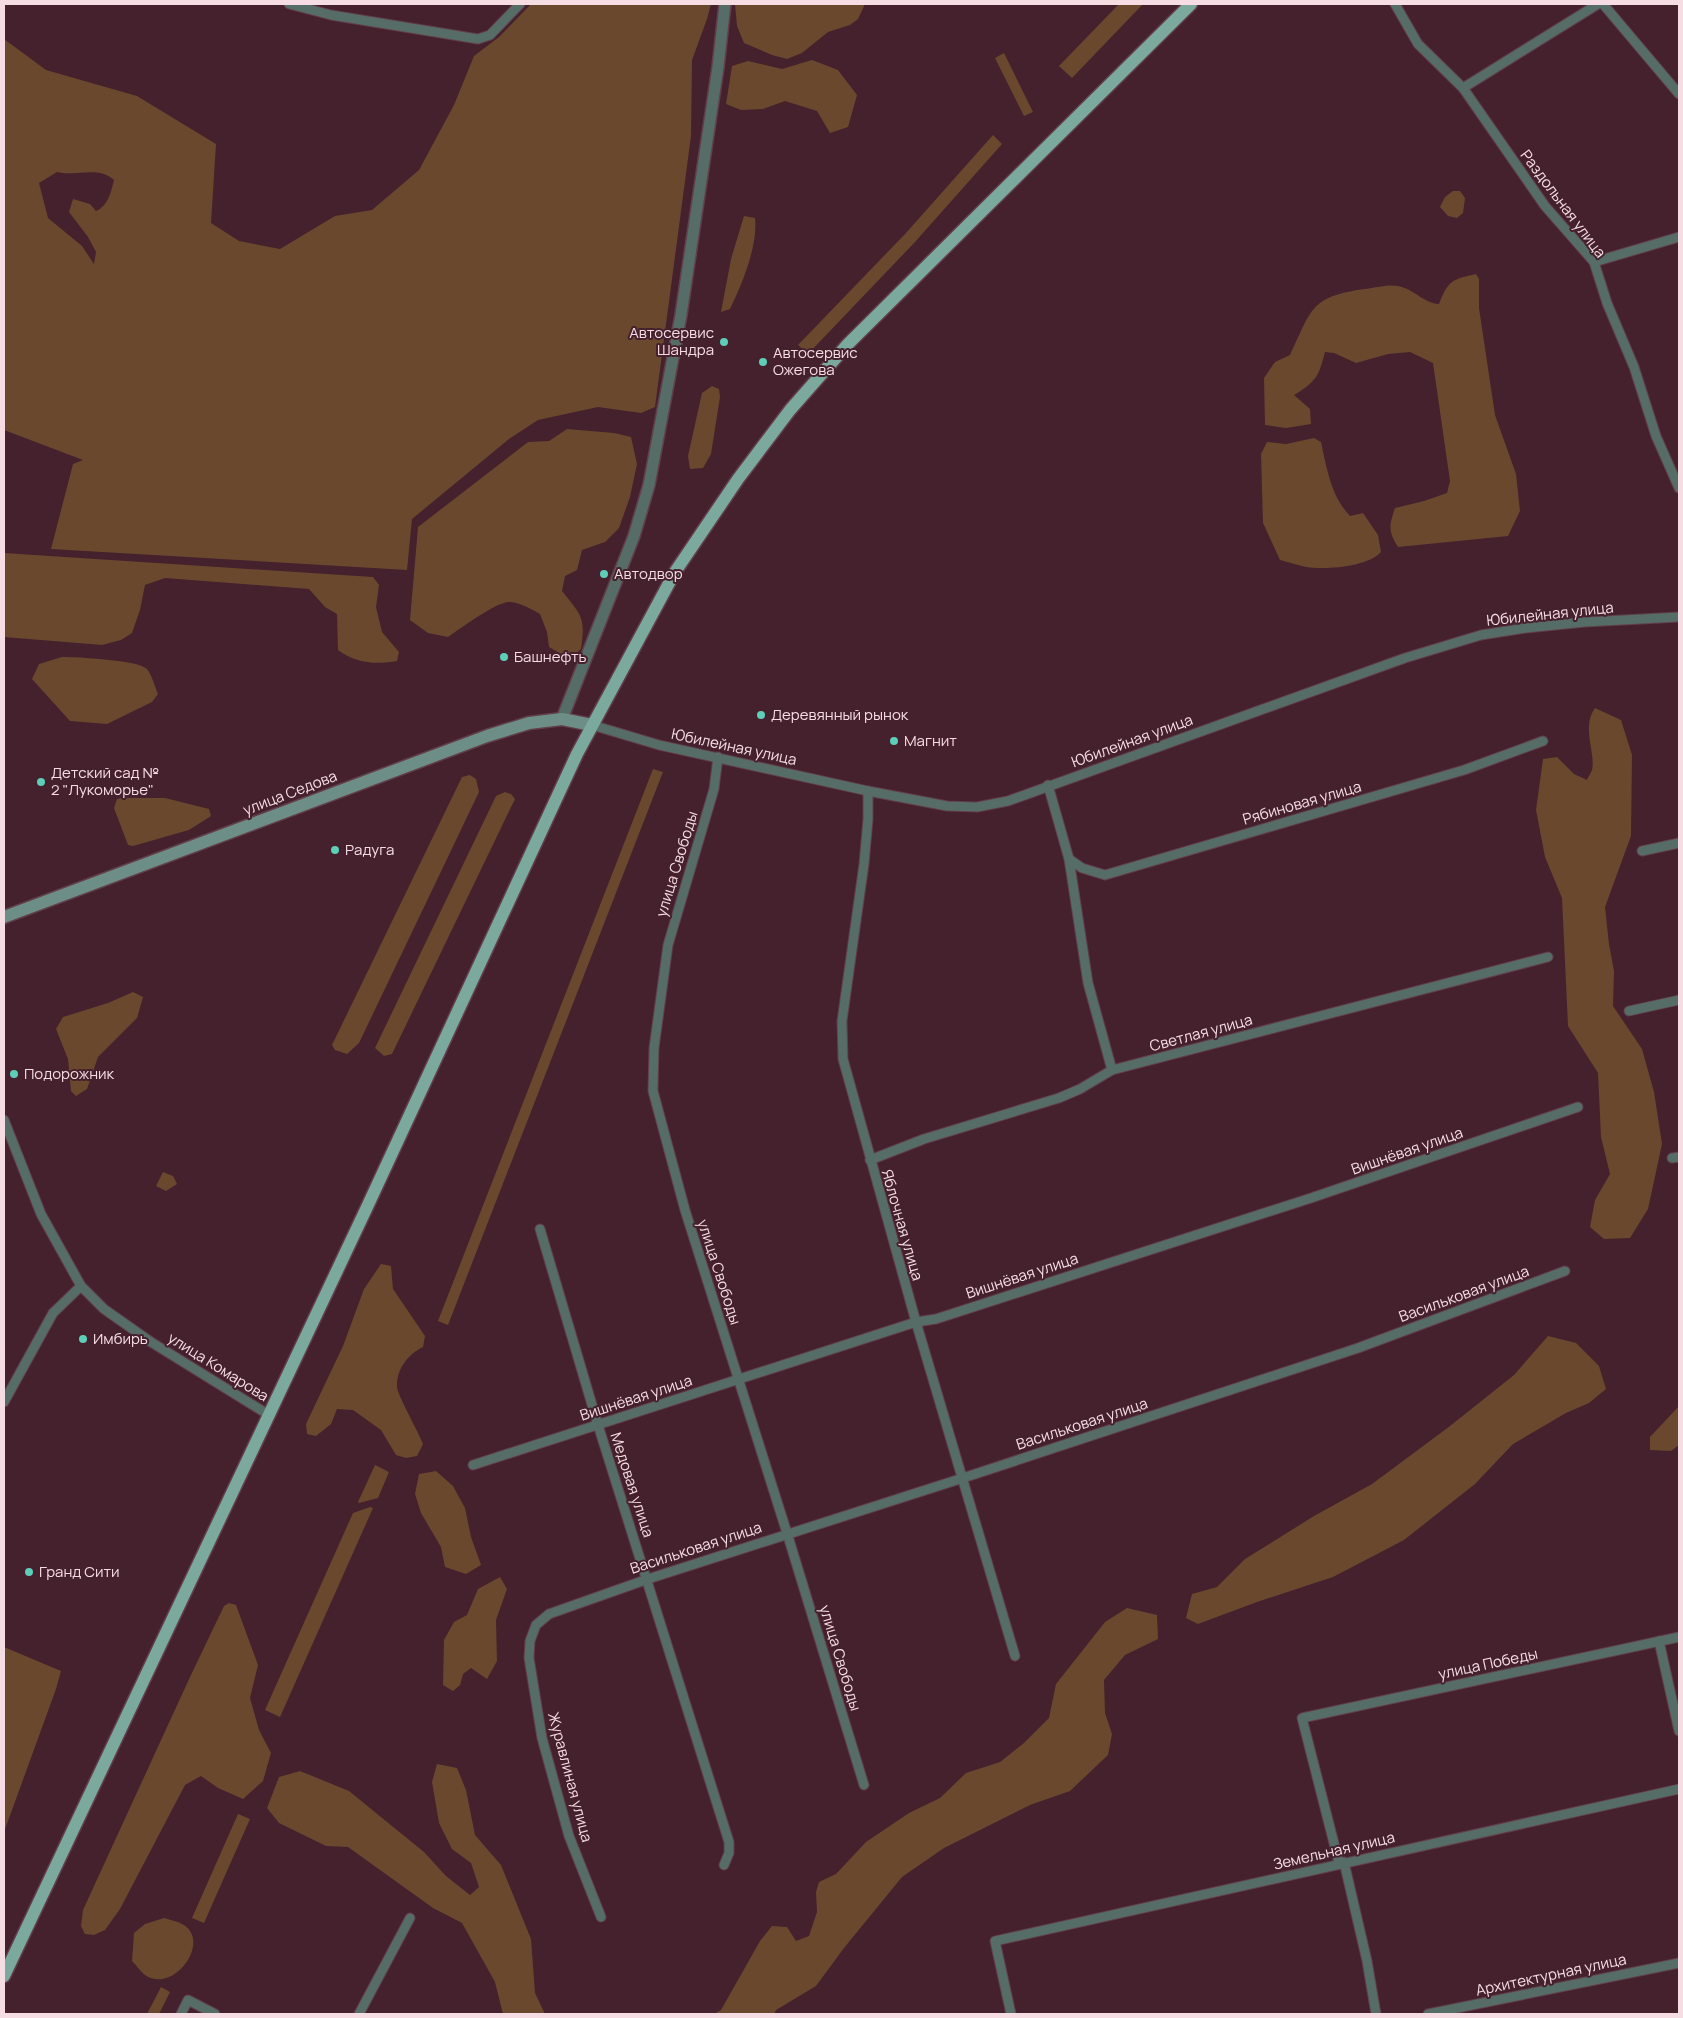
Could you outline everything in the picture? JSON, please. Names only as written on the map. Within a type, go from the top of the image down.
[{"type":"main road","points":[[4,1976],[592,725],[675,572],[738,479],[790,410],[848,344],[1192,4]]},
{"type":"main road","name":"улица Седова","points":[[4,917],[529,722],[562,719],[592,725]]},
{"type":"street","points":[[289,4],[331,15],[478,39],[490,35],[520,4]]},
{"type":"street","points":[[562,719],[634,536],[649,485],[681,315],[718,67],[725,4]]},
{"type":"street","name":"Раздольная улица","points":[[1394,4],[1418,44],[1462,88],[1545,206],[1594,262],[1607,303],[1634,366],[1656,436],[1679,488]]},
{"type":"street","points":[[1462,88],[1598,4]]},
{"type":"street","points":[[1603,4],[1679,94]]},
{"type":"street","points":[[1594,262],[1679,236]]},
{"type":"street","name":"Юбилейная улица","points":[[592,725],[658,745],[868,791],[965,807],[993,805],[1406,658],[1481,635],[1585,622],[1679,617]]},
{"type":"street","name":"Рябиновая улица","points":[[1069,859],[1082,868],[1105,875],[1464,770],[1543,741]]},
{"type":"street","name":"улица Свободы","points":[[718,757],[714,789],[668,945],[654,1048],[653,1091],[684,1210],[787,1533],[864,1785]]},
{"type":"street","points":[[1048,785],[1069,859],[1088,983],[1112,1070]]},
{"type":"street","name":"Яблочная улица","points":[[868,791],[864,864],[842,1021],[843,1059],[916,1322],[1016,1656]]},
{"type":"street","points":[[1642,851],[1679,843]]},
{"type":"street","name":"Светлая улица","points":[[870,1160],[924,1139],[1059,1098],[1080,1089],[1112,1070],[1548,957]]},
{"type":"street","points":[[1629,1011],[1679,1000]]},
{"type":"street","name":"Вишнёвая улица","points":[[473,1464],[916,1322],[936,1319],[1311,1198],[1578,1107]]},
{"type":"street","name":"улица Комарова","points":[[4,1120],[41,1214],[82,1286],[104,1309],[151,1342],[269,1415]]},
{"type":"street","name":"Медовая улица","points":[[540,1229],[598,1425],[648,1579],[729,1842],[729,1854],[724,1865]]},
{"type":"street","name":"Васильковая улица","points":[[603,1594],[1358,1348],[1565,1271]]},
{"type":"street","points":[[4,1402],[53,1313],[82,1286]]},
{"type":"street","name":"Журавлиная улица","points":[[602,1917],[569,1836],[542,1738],[529,1658],[530,1642],[536,1625],[549,1614],[603,1594]]},
{"type":"street","name":"улица Победы","points":[[1342,1863],[1302,1718],[1679,1637]]},
{"type":"street","points":[[1659,1641],[1679,1731]]},
{"type":"street","name":"Земельная улица","points":[[1010,2014],[995,1941],[1679,1788]]},
{"type":"street","points":[[1342,1863],[1367,1960],[1376,2014]]},
{"type":"street","points":[[359,2014],[410,1918]]},
{"type":"street","name":"Архитектурная улица","points":[[1428,2014],[1679,1963]]},
{"type":"street","points":[[181,2014],[188,2000],[216,2014]]},
{"type":"shaded area","points":[[531,4],[711,4],[692,60],[691,136],[655,407],[641,413],[598,407],[538,420],[509,439],[412,519],[407,570],[51,549],[73,464],[83,460],[4,430],[4,39],[46,70],[137,96],[216,144],[211,223],[239,241],[280,249],[335,216],[372,210],[419,170],[454,105],[474,56],[499,37]],"holes":[[[57,172],[94,172],[101,173],[114,180],[108,198],[100,209],[96,211],[90,204],[73,199],[69,212],[88,237],[96,252],[94,264],[82,246],[48,218],[39,183]]]},
{"type":"shaded area","points":[[735,4],[865,4],[858,19],[850,25],[828,32],[802,53],[787,59],[744,43],[737,26]]},
{"type":"shaded area","points":[[1119,4],[1143,4],[1072,78],[1059,66]]},
{"type":"shaded area","points":[[1004,53],[1033,112],[1024,116],[995,58]]},
{"type":"shaded area","points":[[812,60],[838,70],[857,95],[848,127],[830,133],[817,111],[785,101],[763,109],[741,110],[726,104],[732,66],[748,61],[782,69]]},
{"type":"shaded area","points":[[993,135],[1002,144],[915,242],[808,354],[798,345],[906,233]]},
{"type":"shaded area","points":[[1453,191],[1460,191],[1465,198],[1463,213],[1457,218],[1448,216],[1440,207],[1445,197]]},
{"type":"shaded area","points":[[744,216],[755,218],[752,253],[730,309],[721,312],[731,259]]},
{"type":"shaded area","points":[[1476,274],[1479,279],[1479,308],[1495,415],[1516,474],[1520,511],[1508,536],[1398,547],[1392,537],[1390,528],[1395,508],[1447,493],[1450,481],[1433,363],[1410,352],[1388,354],[1356,363],[1334,353],[1325,352],[1316,378],[1294,395],[1310,409],[1311,424],[1286,428],[1265,425],[1264,378],[1275,362],[1290,355],[1303,327],[1315,308],[1332,296],[1364,289],[1394,286],[1409,290],[1429,302],[1439,304],[1445,290],[1452,282]]},
{"type":"shaded area","points":[[712,386],[719,389],[720,397],[711,454],[703,468],[690,469],[688,456],[702,393]]},
{"type":"shaded area","points":[[567,429],[614,433],[631,437],[637,464],[630,497],[619,528],[605,542],[582,550],[577,570],[565,576],[562,591],[578,611],[582,623],[581,649],[574,655],[563,655],[549,647],[547,632],[540,614],[526,606],[510,602],[497,606],[479,616],[448,637],[428,633],[410,620],[418,527],[528,442],[549,441]]},
{"type":"shaded area","points":[[1314,438],[1321,442],[1325,462],[1338,500],[1350,516],[1363,513],[1378,535],[1381,552],[1375,557],[1357,564],[1324,568],[1306,567],[1280,560],[1263,523],[1261,454],[1267,442],[1286,444]]},
{"type":"shaded area","points":[[4,553],[373,577],[379,585],[376,607],[382,632],[399,652],[397,661],[366,662],[351,658],[338,650],[337,614],[325,607],[309,589],[165,578],[145,585],[140,610],[132,633],[121,640],[102,645],[4,637]]},
{"type":"shaded area","points":[[62,657],[107,660],[142,666],[149,672],[158,694],[152,702],[107,724],[70,721],[32,679],[39,664]]},
{"type":"shaded area","points":[[1595,708],[1621,720],[1632,755],[1631,836],[1605,907],[1614,971],[1613,1006],[1642,1049],[1654,1092],[1662,1144],[1648,1209],[1630,1238],[1604,1239],[1590,1227],[1595,1200],[1610,1174],[1601,1137],[1598,1073],[1568,1026],[1562,898],[1545,857],[1536,810],[1543,759],[1557,757],[1574,774],[1587,780],[1593,763],[1589,723]]},
{"type":"shaded area","points":[[653,769],[663,772],[448,1325],[438,1321]]},
{"type":"shaded area","points":[[470,775],[476,779],[479,792],[359,1043],[347,1054],[335,1050],[332,1045],[462,777]]},
{"type":"shaded area","points":[[505,792],[511,794],[515,799],[392,1054],[384,1056],[375,1048],[496,796]]},
{"type":"shaded area","points":[[165,798],[209,809],[211,816],[189,830],[133,846],[128,845],[114,808],[117,799]]},
{"type":"shaded area","points":[[133,992],[143,997],[137,1018],[98,1057],[87,1089],[76,1096],[71,1091],[68,1059],[56,1029],[63,1017],[108,1003]]},
{"type":"shaded area","points":[[163,1172],[173,1176],[177,1184],[166,1191],[156,1186]]},
{"type":"shaded area","points":[[381,1264],[391,1266],[393,1289],[425,1336],[423,1347],[412,1354],[404,1363],[397,1381],[398,1391],[423,1444],[417,1456],[406,1458],[396,1455],[381,1430],[353,1410],[337,1409],[331,1424],[316,1436],[307,1434],[306,1424],[343,1346],[364,1289]]},
{"type":"shaded area","points":[[1548,1336],[1576,1343],[1599,1366],[1606,1389],[1589,1403],[1566,1413],[1513,1444],[1475,1484],[1404,1540],[1333,1577],[1198,1624],[1186,1618],[1192,1594],[1217,1587],[1245,1559],[1314,1516],[1372,1484],[1514,1375]]},
{"type":"shaded area","points":[[1679,1406],[1679,1445],[1671,1451],[1650,1450],[1650,1437]]},
{"type":"shaded area","points":[[375,1465],[389,1472],[378,1498],[359,1503],[358,1502]]},
{"type":"shaded area","points":[[436,1471],[453,1486],[465,1508],[471,1537],[481,1565],[466,1574],[445,1567],[441,1547],[421,1513],[415,1494],[419,1474]]},
{"type":"shaded area","points":[[370,1507],[373,1508],[280,1717],[265,1710],[353,1513]]},
{"type":"shaded area","points":[[500,1577],[507,1589],[496,1620],[497,1661],[487,1679],[471,1668],[463,1674],[460,1685],[453,1691],[443,1685],[444,1640],[454,1622],[467,1615],[478,1589]]},
{"type":"shaded area","points":[[229,1603],[236,1605],[258,1665],[250,1698],[259,1730],[271,1753],[263,1781],[243,1799],[218,1788],[201,1776],[185,1785],[120,1909],[105,1930],[94,1935],[85,1934],[81,1926],[83,1910],[190,1677],[224,1606]]},
{"type":"shaded area","points":[[1127,1608],[1157,1615],[1158,1639],[1125,1655],[1104,1680],[1105,1713],[1112,1734],[1108,1755],[1070,1791],[1030,1805],[944,1848],[902,1877],[844,1948],[816,1986],[776,2010],[774,2014],[714,2014],[721,2010],[760,1941],[772,1926],[787,1927],[796,1941],[809,1936],[817,1912],[816,1892],[819,1882],[836,1874],[866,1842],[909,1813],[940,1798],[966,1773],[1000,1762],[1024,1743],[1049,1718],[1056,1684],[1105,1622]]},
{"type":"shaded area","points":[[4,1647],[61,1671],[4,1832]]},
{"type":"shaded area","points":[[437,1764],[457,1768],[466,1790],[475,1835],[501,1865],[531,1939],[535,1993],[545,2014],[503,2014],[495,1982],[462,1923],[433,1908],[348,1847],[326,1846],[279,1823],[267,1808],[279,1777],[300,1771],[349,1791],[424,1852],[446,1876],[470,1895],[479,1887],[471,1863],[452,1849],[439,1823],[432,1782]]},
{"type":"shaded area","points":[[238,1814],[250,1819],[204,1923],[192,1918]]},
{"type":"shaded area","points":[[164,1918],[182,1924],[190,1932],[193,1942],[192,1952],[178,1972],[167,1978],[156,1979],[145,1975],[132,1961],[134,1933],[145,1924]]},
{"type":"shaded area","points":[[161,1987],[170,1992],[159,2014],[147,2014]]},
{"type":"place","name":"Автосервис Шандра","points":[[724,342]]},
{"type":"place","name":"Автосервис Ожегова","points":[[763,362]]},
{"type":"place","name":"Автодвор","points":[[604,574]]},
{"type":"place","name":"Башнефть","points":[[504,657]]},
{"type":"place","name":"Деревянный рынок","points":[[761,715]]},
{"type":"place","name":"Магнит","points":[[894,741]]},
{"type":"place","name":"Детский сад № 2 \"Лукоморье\"","points":[[41,782]]},
{"type":"place","name":"Радуга","points":[[335,850]]},
{"type":"place","name":"Подорожник","points":[[14,1074]]},
{"type":"place","name":"Имбирь","points":[[83,1339]]},
{"type":"place","name":"Гранд Сити","points":[[29,1572]]}]
